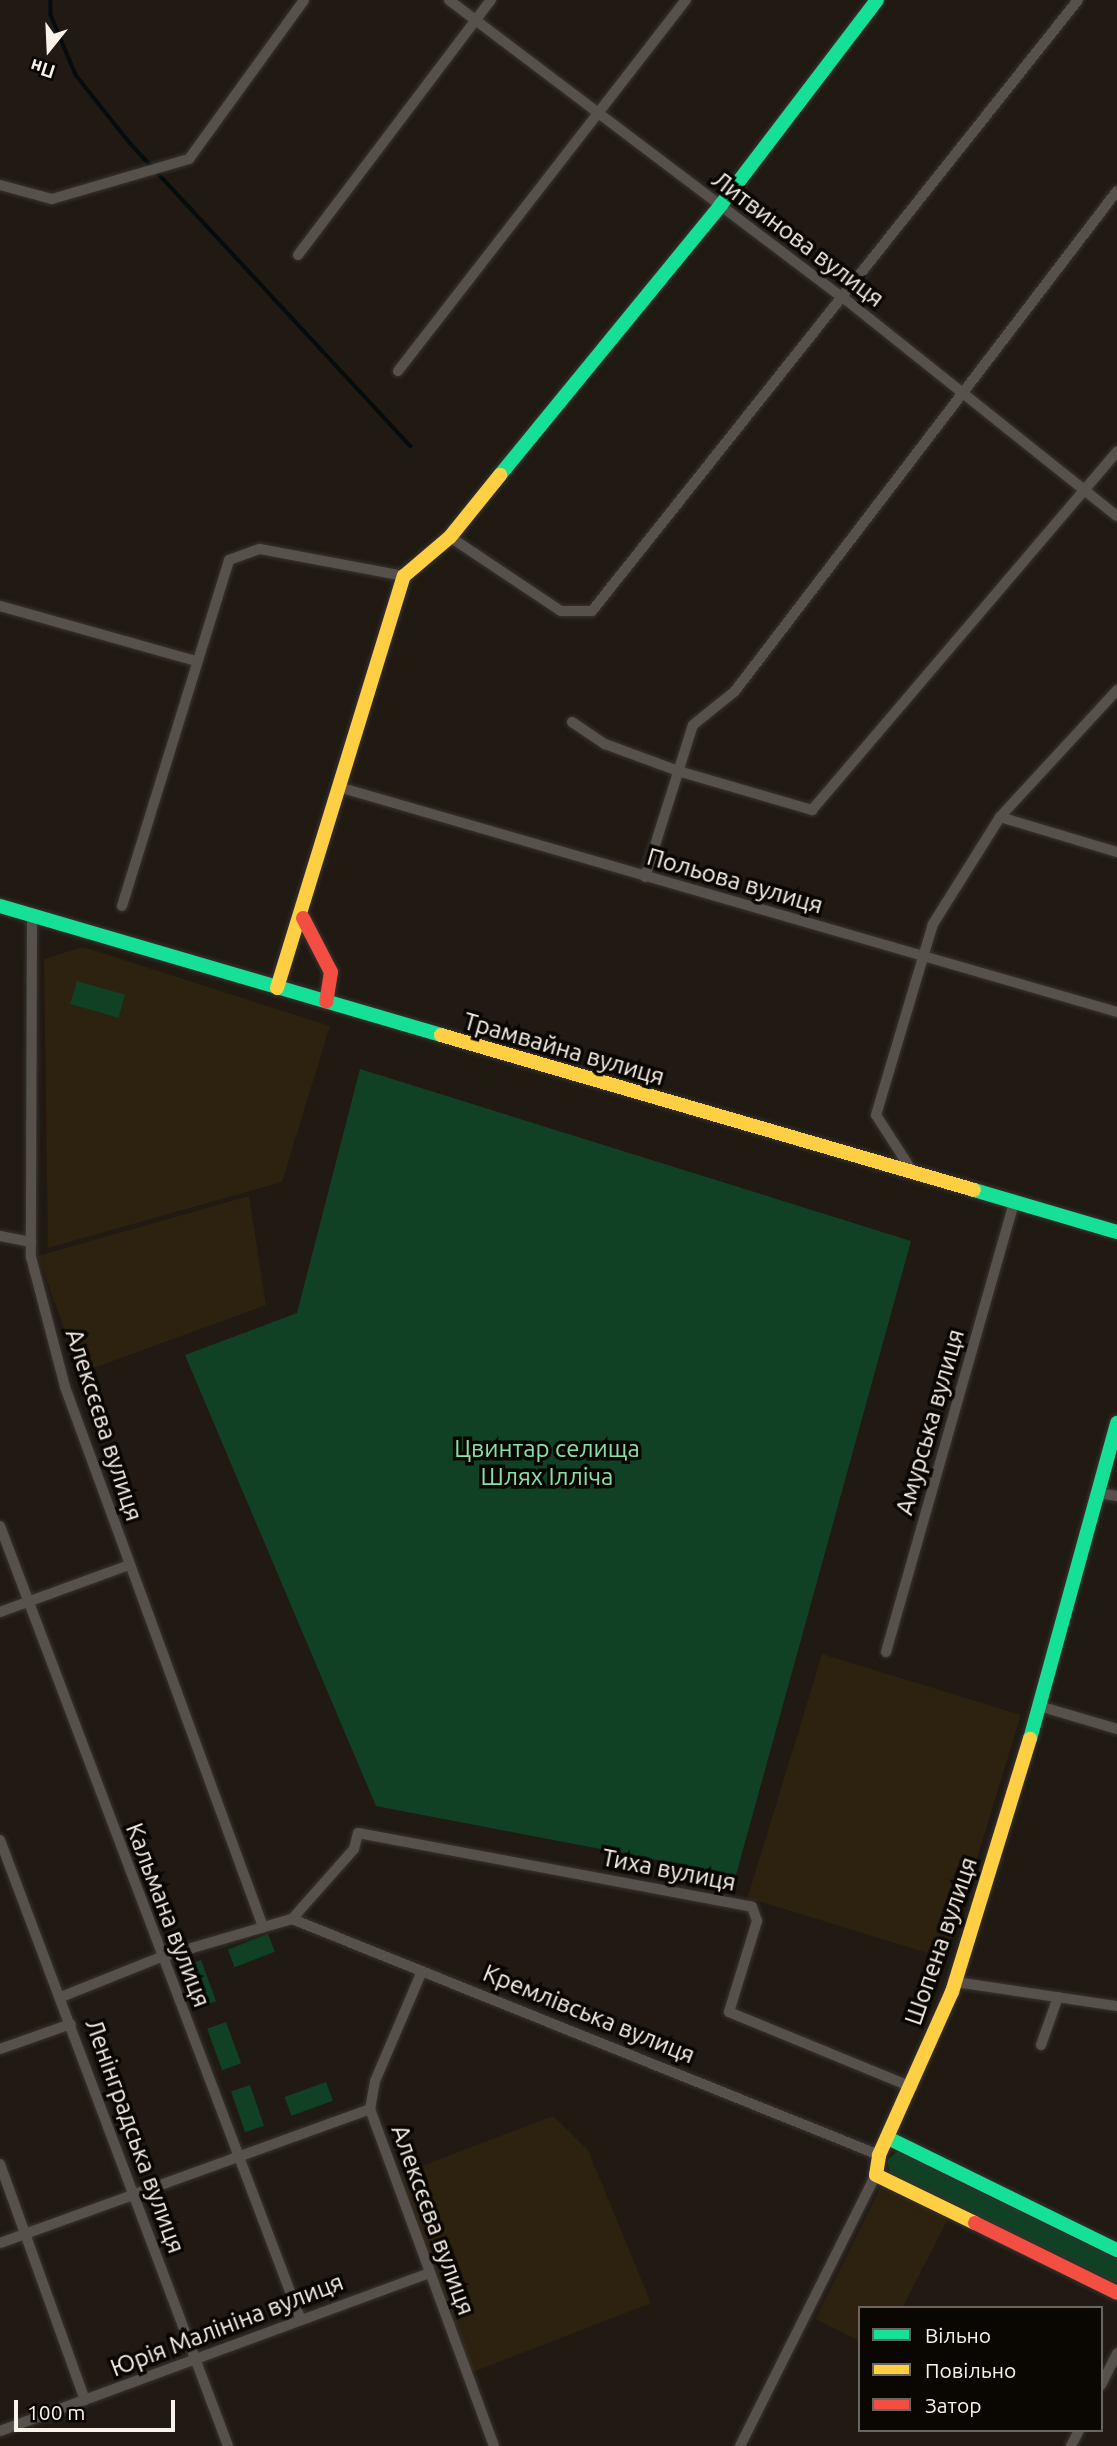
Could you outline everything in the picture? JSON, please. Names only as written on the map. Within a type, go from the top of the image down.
[{"type":"street","points":[[0,185],[52,199],[141,169],[189,159],[304,0]]},
{"type":"street","name":"Литвинова вулиця","points":[[449,0],[845,299],[1117,516]]},
{"type":"street","points":[[298,255],[491,0]]},
{"type":"street","points":[[398,371],[686,0]]},
{"type":"street","points":[[277,988],[303,918],[404,576],[450,537],[720,206],[877,0]]},
{"type":"street","points":[[450,537],[561,611],[592,611],[845,299],[1066,4],[1078,0]]},
{"type":"street","points":[[645,877],[693,725],[735,691],[1117,191]]},
{"type":"street","points":[[572,722],[605,744],[678,771],[813,810],[1117,451]]},
{"type":"street","points":[[122,906],[229,560],[260,550],[404,576]]},
{"type":"street","points":[[0,606],[196,661]]},
{"type":"street","points":[[914,1174],[876,1115],[921,956],[933,924],[1000,817],[1117,690]]},
{"type":"street","name":"Польова вулиця","points":[[342,788],[1117,1012]]},
{"type":"street","points":[[1000,817],[1117,852]]},
{"type":"street","name":"Трамвайна вулиця","points":[[0,906],[1117,1232]]},
{"type":"street","name":"Алексєєва вулиця","points":[[32,916],[31,1242],[65,1387],[262,1924]]},
{"type":"street","points":[[303,918],[331,972],[326,1002]]},
{"type":"street","name":"Амурська вулиця","points":[[886,1653],[1014,1202]]},
{"type":"street","points":[[0,1236],[31,1242]]},
{"type":"street","name":"Шопена вулиця","points":[[742,2442],[876,2175],[879,2155],[890,2139],[956,1982],[1039,1706],[1117,1423]]},
{"type":"street","points":[[1098,1493],[1117,1496]]},
{"type":"street","name":"Кальмана вулиця","points":[[0,1526],[161,1957],[300,2318]]},
{"type":"street","points":[[0,1612],[130,1564]]},
{"type":"street","points":[[1039,1706],[1117,1729]]},
{"type":"street","name":"Тиха вулиця","points":[[287,1919],[354,1849],[358,1833],[752,1907],[757,1921],[729,2012],[912,2087]]},
{"type":"street","name":"Ленінградська вулиця","points":[[0,1840],[228,2446]]},
{"type":"street","points":[[61,1997],[161,1957],[262,1924],[287,1919]]},
{"type":"street","name":"Кремлівська вулиця","points":[[287,1919],[879,2155]]},
{"type":"street","name":"Алексєєва вулиця","points":[[422,1971],[375,2081],[370,2109],[494,2446]]},
{"type":"street","points":[[956,1982],[1117,2006]]},
{"type":"street","points":[[1041,2045],[1058,1997]]},
{"type":"street","points":[[0,2049],[71,2024]]},
{"type":"street","points":[[0,2243],[370,2109]]},
{"type":"street","points":[[890,2139],[1117,2250]]},
{"type":"street","points":[[0,2164],[85,2400]]},
{"type":"street","points":[[876,2175],[1117,2293]]},
{"type":"street","name":"Юрія Малініна вулиця","points":[[0,2431],[195,2360],[300,2318],[430,2273]]},
{"type":"street","points":[[1103,2381],[1117,2353]]},
{"type":"street","points":[[742,2442],[753,2446]]},
{"type":"shaded area","points":[[83,947],[330,1026],[282,1182],[48,1248],[44,959]]},
{"type":"shaded area","points":[[249,1196],[266,1305],[80,1373],[38,1256]]},
{"type":"shaded area","points":[[822,1654],[1021,1715],[946,1959],[747,1898]]},
{"type":"shaded area","points":[[553,2116],[588,2150],[651,2303],[473,2372],[398,2175]]},
{"type":"shaded area","points":[[881,2186],[948,2219],[903,2306],[858,2306],[858,2340],[815,2319]]},
{"type":"green space","points":[[77,981],[125,995],[118,1018],[70,1004]]},
{"type":"green space","name":"Цвинтар селища Шлях Ілліча","points":[[360,1069],[911,1241],[736,1875],[376,1806],[185,1355],[297,1313]]},
{"type":"green space","points":[[268,1934],[275,1952],[235,1967],[228,1949]]},
{"type":"green space","points":[[201,1960],[216,2001],[199,2008],[184,1966]]},
{"type":"green space","points":[[226,2022],[241,2063],[222,2070],[207,2029]]},
{"type":"green space","points":[[326,2082],[333,2101],[291,2116],[285,2097]]},
{"type":"green space","points":[[250,2085],[264,2126],[245,2132],[231,2092]]},
{"type":"green space","points":[[897,2151],[1117,2259],[1117,2284],[890,2173],[887,2161]]},
{"type":"waterway","points":[[51,0],[51,15],[76,75],[130,143],[411,446]]},
{"type":"traffic: fast","points":[[500,475],[720,206],[877,0]]},
{"type":"traffic: fast","points":[[0,906],[441,1035]]},
{"type":"traffic: fast","points":[[974,1190],[1117,1232]]},
{"type":"traffic: fast","points":[[1030,1739],[1117,1423]]},
{"type":"traffic: fast","points":[[890,2139],[1117,2250]]},
{"type":"traffic: slow","points":[[277,988],[404,576],[450,537],[500,475]]},
{"type":"traffic: slow","points":[[441,1035],[974,1190]]},
{"type":"traffic: slow","points":[[975,2223],[876,2175],[879,2155],[952,1992],[1030,1739]]},
{"type":"traffic: jam","points":[[303,918],[331,972],[326,1002]]},
{"type":"traffic: jam","points":[[975,2223],[1117,2293]]}]
